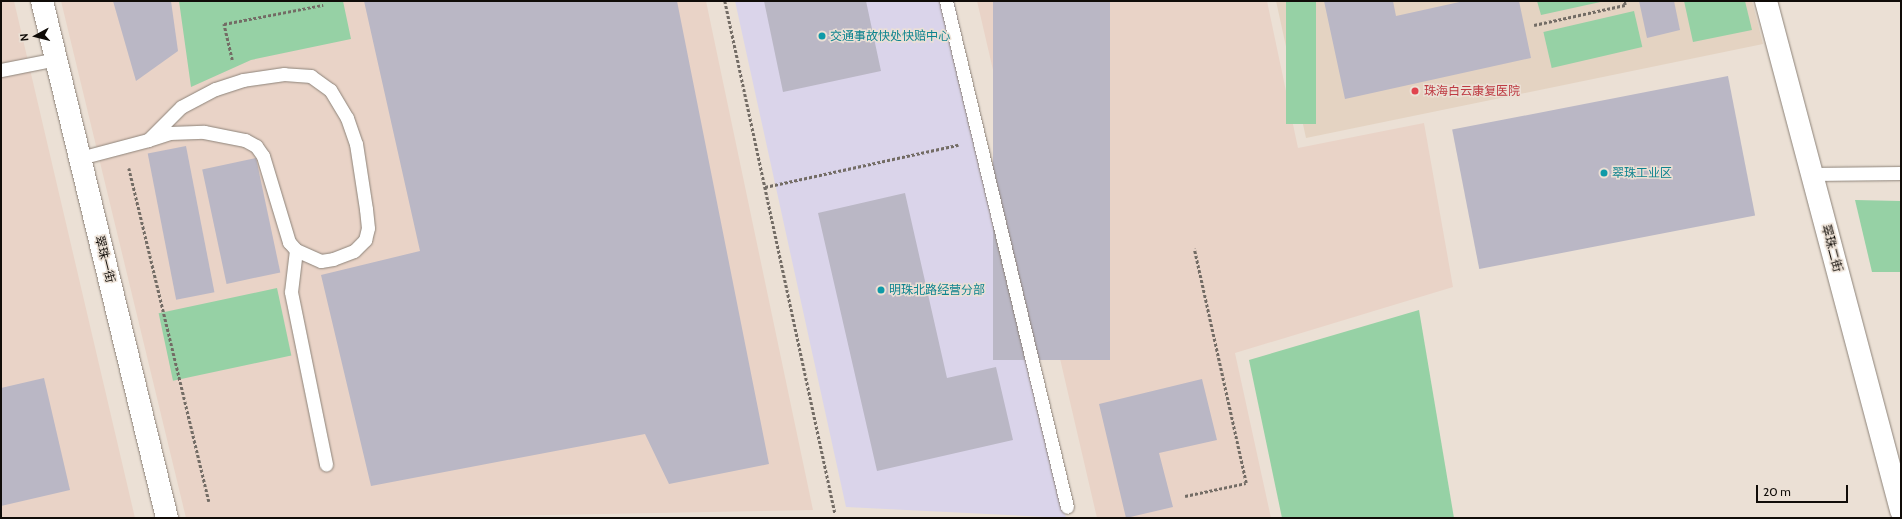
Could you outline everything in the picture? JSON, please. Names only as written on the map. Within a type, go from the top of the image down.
[{"type":"street","name":"翠珠一街","points":[[42,1],[167,518]]},
{"type":"street","name":"翠珠二街","points":[[1766,1],[1899,503],[1897,518]]},
{"type":"lane","points":[[946,1],[1067,507]]},
{"type":"lane","points":[[1,70],[56,59]]},
{"type":"lane","points":[[80,158],[148,140],[169,133],[204,132],[245,140],[256,146],[263,156],[289,242],[296,250],[321,261],[333,259],[354,251],[365,240],[368,228],[356,144],[347,118],[330,90],[311,76],[284,74],[236,82],[215,89],[181,107],[148,140]]},
{"type":"lane","points":[[1812,174],[1901,173]]},
{"type":"lane","points":[[296,250],[291,292],[326,464]]},
{"type":"path","points":[[725,1],[835,513]]},
{"type":"path","points":[[1534,25],[1625,5],[1624,1]]},
{"type":"path","points":[[236,82],[224,24],[323,5]]},
{"type":"path","points":[[765,187],[979,140]]},
{"type":"path","points":[[124,146],[209,502]]},
{"type":"path","points":[[1185,496],[1246,484],[1194,249]]},
{"type":"shaded area","points":[[1,1],[14,1],[135,518],[1,518]]},
{"type":"shaded area","points":[[61,1],[706,1],[813,510],[392,518],[186,518]]},
{"type":"shaded area","points":[[735,1],[954,1],[1066,518],[846,507]]},
{"type":"shaded area","points":[[977,1],[1267,1],[1298,148],[1424,123],[1453,287],[1235,353],[1271,518],[1097,518]]},
{"type":"shaded area","name":"珠海白云康复医院","points":[[1276,1],[1752,1],[1763,44],[1306,138]]},
{"type":"green space","points":[[179,1],[343,1],[351,39],[251,60],[191,87]]},
{"type":"green space","points":[[1286,1],[1316,1],[1316,124],[1286,124]]},
{"type":"green space","points":[[1537,1],[1605,1],[1541,15]]},
{"type":"green space","points":[[1684,1],[1745,1],[1752,30],[1693,42]]},
{"type":"green space","points":[[1634,11],[1642,47],[1552,68],[1543,32]]},
{"type":"green space","points":[[1855,200],[1901,201],[1901,272],[1872,272]]},
{"type":"green space","points":[[277,288],[291,355],[173,381],[159,313]]},
{"type":"green space","points":[[1419,310],[1454,518],[1282,518],[1249,360]]},
{"type":"building","points":[[113,1],[171,1],[178,51],[136,81]]},
{"type":"building","points":[[364,1],[677,1],[769,464],[669,484],[645,434],[371,486],[321,275],[420,251]]},
{"type":"building","name":"交通事故快处快赔中心","points":[[764,1],[866,1],[881,71],[783,92]]},
{"type":"building","points":[[993,1],[1110,1],[1110,360],[993,360]]},
{"type":"building","points":[[1324,1],[1393,1],[1396,16],[1464,1],[1519,1],[1531,58],[1345,99]]},
{"type":"building","points":[[1639,1],[1674,1],[1680,30],[1647,38]]},
{"type":"building","name":"翠珠工业区","points":[[1728,76],[1755,215],[1479,269],[1452,130]]},
{"type":"building","points":[[186,146],[214,292],[176,300],[148,153]]},
{"type":"building","points":[[256,158],[280,272],[227,284],[202,169]]},
{"type":"building","name":"明珠北路经营分部","points":[[905,193],[947,378],[996,367],[1013,440],[877,471],[818,213]]},
{"type":"building","points":[[44,378],[70,490],[1,506],[1,388]]},
{"type":"building","points":[[1202,379],[1217,440],[1159,453],[1173,507],[1126,518],[1099,404]]},
{"type":"place","name":"交通事故快处快赔中心","points":[[822,36]]},
{"type":"place","name":"珠海白云康复医院","points":[[1415,91]]},
{"type":"place","name":"翠珠工业区","points":[[1604,173]]},
{"type":"place","name":"明珠北路经营分部","points":[[881,290]]}]
